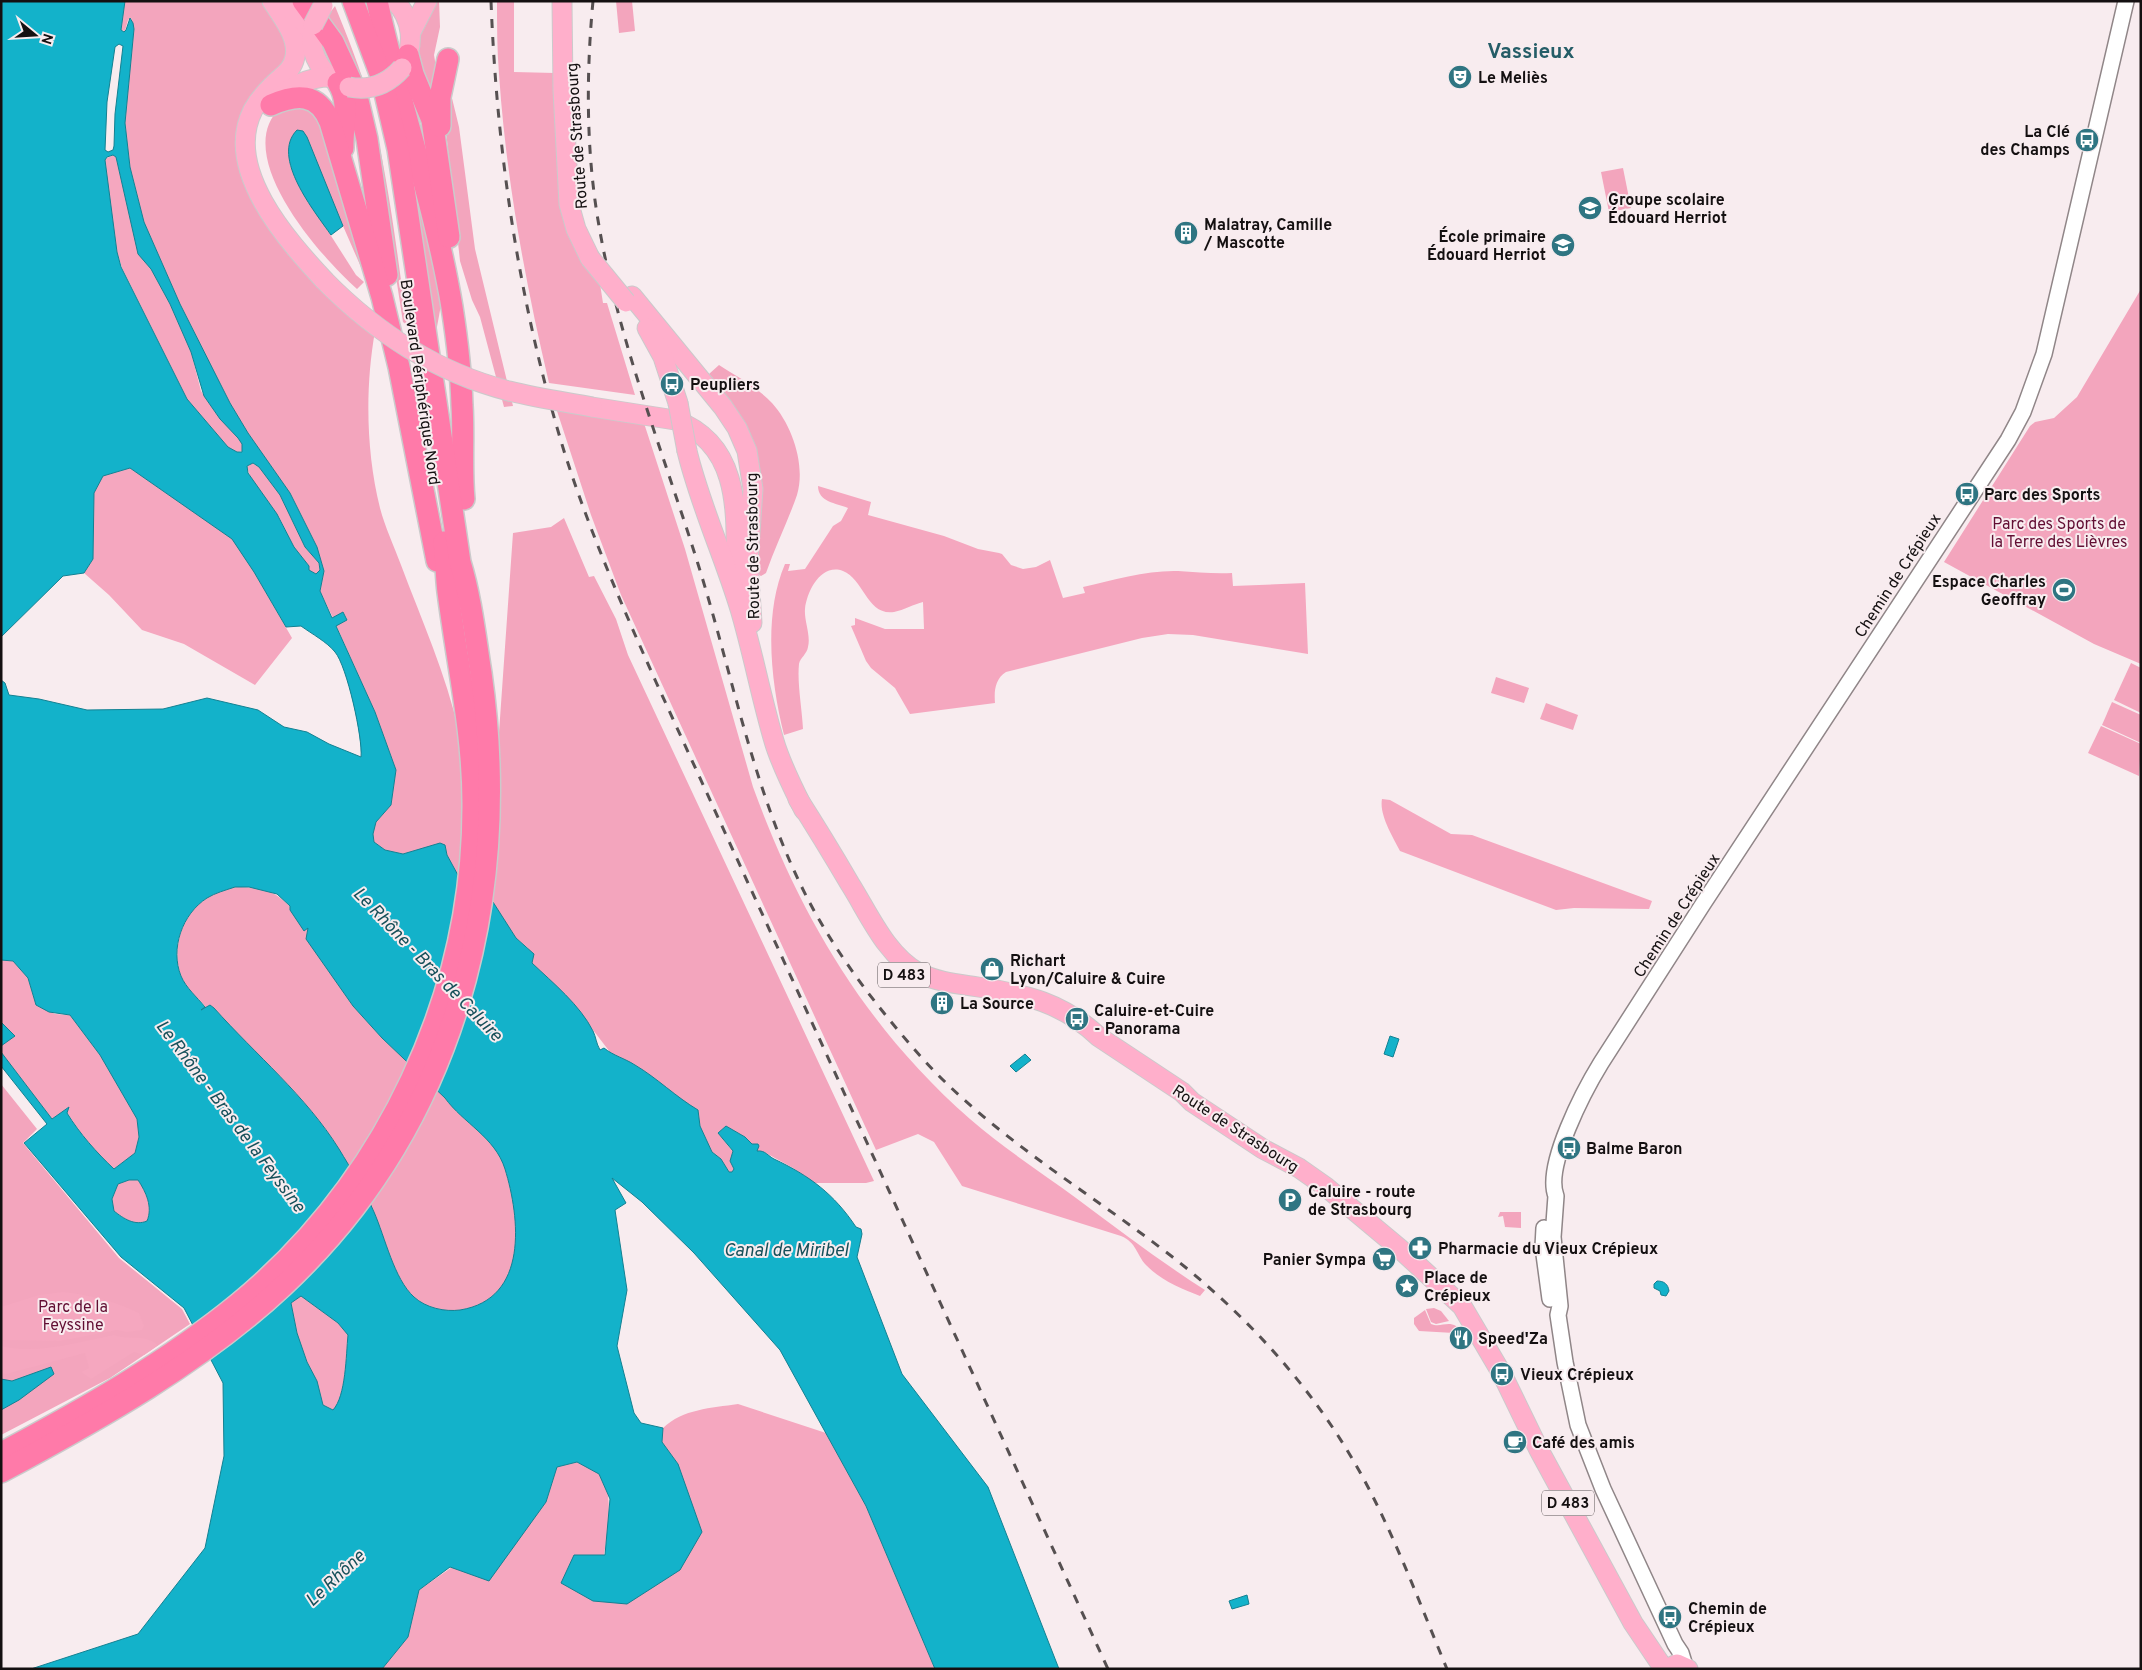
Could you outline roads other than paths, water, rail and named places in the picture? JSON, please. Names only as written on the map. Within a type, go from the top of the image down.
[{"type":"highway","name":"Boulevard Périphérique Nord","points":[[353,1],[381,76],[398,149],[459,553],[458,590]]},
{"type":"highway","points":[[377,1],[452,306],[462,406],[462,476],[470,560],[458,590]]},
{"type":"highway","points":[[324,2],[323,27],[352,80],[358,97],[388,279],[399,367]]},
{"type":"highway","name":"Boulevard Périphérique Nord","points":[[149,1376],[215,1322],[288,1258],[333,1207],[358,1172],[393,1117],[421,1059],[450,981],[467,893],[486,709],[458,590],[446,559],[386,151],[376,101],[360,51],[324,2]]},
{"type":"highway","points":[[445,214],[439,105],[448,59]]},
{"type":"highway","points":[[405,61],[413,74],[432,120],[452,259],[454,282],[452,306]]},
{"type":"highway","points":[[339,82],[345,97],[342,146],[345,168]]},
{"type":"highway","points":[[269,99],[283,100],[299,97],[316,102],[326,114],[345,168],[382,297],[399,367],[437,561],[458,590]]},
{"type":"highway","points":[[1,1453],[149,1376]]},
{"type":"highway","points":[[1,1472],[39,1452],[149,1376]]},
{"type":"main road","points":[[272,1],[291,33],[295,50],[290,69],[269,99],[259,132],[260,158],[265,176],[290,220],[328,277],[409,336],[442,354],[474,368],[516,382],[680,422],[697,431],[718,454],[730,475],[736,581],[744,622]]},
{"type":"main road","points":[[282,1],[305,23],[312,35],[318,64],[339,82]]},
{"type":"main road","points":[[269,99],[309,80],[339,82],[368,88],[381,84],[392,77],[405,61],[411,44],[411,32],[404,13],[395,1]]},
{"type":"main road","points":[[411,32],[427,1]]},
{"type":"main road","name":"Route de Strasbourg","points":[[562,1],[563,90],[569,204],[576,229],[594,255],[657,334],[723,406],[743,441],[750,462],[753,489],[748,561],[756,666]]},
{"type":"main road","name":"Route de Strasbourg","points":[[567,1],[579,203],[594,255]]},
{"type":"main road","points":[[269,99],[299,71],[307,60],[312,35],[324,2]]},
{"type":"main road","name":"Route de Strasbourg","points":[[657,334],[678,404],[687,451],[696,482],[728,569],[744,622],[774,741],[798,799],[886,943],[911,968],[928,976],[944,981],[1011,992],[1038,999],[1068,1013],[1089,1027],[1099,1037],[1255,1144],[1298,1168],[1326,1187],[1399,1248],[1458,1302],[1469,1315],[1490,1352],[1539,1450],[1633,1623],[1675,1667]]},
{"type":"main road","points":[[592,401],[656,405],[681,411],[701,421],[722,440],[733,455],[743,487],[748,561]]},
{"type":"street","name":"Chemin de Crépieux","points":[[1675,1667],[1681,1653],[1675,1644],[1603,1489],[1578,1426],[1558,1315],[1560,1306],[1553,1237],[1556,1169],[1571,1119],[1601,1063],[1703,904],[2008,440],[2023,412],[2044,354],[2126,1]]},
{"type":"water","points":[[1,1],[125,1],[121,30],[124,32],[126,30],[130,18],[134,29],[125,123],[130,167],[144,222],[180,304],[230,403],[248,433],[290,493],[317,547],[324,571],[320,591],[332,618],[343,612],[347,620],[336,626],[375,712],[396,770],[391,805],[376,822],[373,834],[374,842],[385,850],[403,854],[440,843],[445,845],[447,855],[459,877],[493,902],[516,938],[534,954],[532,963],[566,995],[588,1021],[600,1050],[604,1048],[635,1065],[698,1110],[700,1126],[712,1152],[721,1159],[729,1172],[732,1172],[734,1169],[730,1161],[733,1151],[718,1133],[726,1126],[745,1137],[752,1144],[758,1144],[757,1151],[764,1152],[810,1179],[830,1195],[856,1227],[861,1229],[862,1234],[857,1257],[902,1374],[988,1487],[1059,1669],[935,1669],[866,1506],[780,1350],[694,1253],[642,1202],[612,1178],[626,1203],[615,1210],[627,1290],[617,1346],[634,1413],[641,1423],[663,1428],[662,1442],[678,1464],[702,1532],[680,1570],[627,1604],[593,1601],[561,1583],[574,1555],[605,1555],[610,1499],[599,1474],[577,1462],[557,1467],[546,1502],[489,1581],[450,1567],[419,1590],[408,1637],[382,1669],[31,1669],[138,1634],[205,1548],[224,1456],[223,1383],[184,1308],[121,1257],[24,1143],[47,1124],[1,1066],[1,1052],[52,1119],[69,1107],[67,1113],[77,1128],[114,1169],[135,1153],[139,1137],[137,1119],[100,1055],[70,1015],[49,1012],[36,1005],[28,978],[13,961],[1,960],[1,680],[5,683],[9,695],[39,699],[87,710],[163,709],[207,698],[258,710],[284,727],[307,732],[329,744],[361,757],[361,748],[349,687],[340,660],[332,648],[301,626],[286,627],[232,539],[130,468],[103,476],[94,493],[93,559],[84,573],[63,576],[1,637]],"holes":[[[119,44],[123,46],[115,114],[114,146],[113,150],[108,152],[105,150],[107,102],[115,47]],[[113,155],[116,157],[138,254],[151,269],[170,304],[191,352],[204,396],[220,419],[238,438],[242,444],[242,452],[237,452],[228,447],[187,399],[121,267],[117,252],[105,160]],[[253,463],[259,467],[280,495],[305,547],[319,563],[320,570],[316,574],[309,570],[309,566],[294,547],[277,514],[248,473],[247,466]],[[235,887],[249,887],[277,894],[290,906],[290,910],[304,931],[308,928],[306,939],[353,1006],[382,1038],[494,1148],[505,1169],[514,1210],[516,1232],[514,1254],[509,1273],[498,1290],[482,1303],[460,1310],[448,1310],[430,1306],[414,1297],[395,1269],[374,1212],[358,1180],[326,1130],[296,1093],[214,1008],[210,1005],[201,1010],[205,1007],[181,976],[178,966],[178,944],[180,933],[191,913],[207,898]],[[129,1180],[138,1180],[148,1200],[149,1216],[147,1221],[138,1223],[122,1217],[114,1211],[112,1199],[118,1184]],[[301,1296],[338,1323],[348,1335],[343,1385],[341,1395],[333,1410],[323,1405],[317,1381],[307,1362],[297,1333],[291,1303]]]},
{"type":"water","points":[[297,130],[303,131],[307,137],[343,226],[331,235],[306,199],[292,169],[289,155],[290,141]]},
{"type":"water","points":[[1,1022],[15,1036],[1,1046]]},
{"type":"water","points":[[1390,1036],[1399,1039],[1393,1057],[1384,1054]]},
{"type":"water","points":[[1025,1054],[1031,1060],[1016,1072],[1010,1066]]},
{"type":"water","points":[[1657,1281],[1664,1282],[1668,1286],[1669,1291],[1666,1296],[1661,1295],[1660,1291],[1654,1288],[1654,1284]]},
{"type":"water","points":[[51,1367],[54,1374],[19,1400],[1,1410],[1,1379],[12,1381]]},
{"type":"water","points":[[1247,1595],[1249,1604],[1232,1609],[1229,1601]]},
{"type":"railway","points":[[491,1],[494,58],[505,172],[523,284],[548,396],[584,510],[656,682],[1108,1669]]},
{"type":"railway","points":[[593,1],[589,57],[588,114],[595,198],[608,269],[630,354],[698,564],[762,788],[796,875],[828,935],[853,972],[893,1024],[952,1089],[1017,1144],[1122,1219],[1190,1271],[1243,1319],[1290,1371],[1333,1428],[1369,1489],[1400,1556],[1447,1669]]},
{"type":"place","name":"Le Meliès","points":[[1460,77]]},
{"type":"place","name":"La Clé des Champs","points":[[2087,140]]},
{"type":"place","name":"Groupe scolaire Édouard Herriot","points":[[1590,208]]},
{"type":"place","name":"Malatray, Camille / Mascotte","points":[[1186,233]]},
{"type":"place","name":"École primaire Édouard Herriot","points":[[1563,245]]},
{"type":"place","name":"Peupliers","points":[[672,384]]},
{"type":"place","name":"Parc des Sports","points":[[1967,494]]},
{"type":"place","name":"Espace Charles Geoffray","points":[[2064,590]]},
{"type":"place","name":"Richart Lyon/Caluire & Cuire","points":[[992,969]]},
{"type":"place","name":"La Source","points":[[942,1003]]},
{"type":"place","name":"Caluire-et-Cuire - Panorama","points":[[1077,1019]]},
{"type":"place","name":"Balme Baron","points":[[1569,1148]]},
{"type":"place","name":"Caluire - route de Strasbourg","points":[[1290,1200]]},
{"type":"place","name":"Pharmacie du Vieux Crépieux","points":[[1420,1248]]},
{"type":"place","name":"Panier Sympa","points":[[1384,1259]]},
{"type":"place","name":"Place de Crépieux","points":[[1407,1286]]},
{"type":"place","name":"Speed'Za","points":[[1461,1338]]},
{"type":"place","name":"Vieux Crépieux","points":[[1502,1374]]},
{"type":"place","name":"Café des amis","points":[[1515,1442]]},
{"type":"place","name":"Chemin de Crépieux","points":[[1670,1617]]},
{"type":"district","name":"Vassieux","points":[[1531,51]]},
{"type":"park label","name":"Parc des Sports de la Terre des Lièvres","points":[[2059,532]]},
{"type":"park label","name":"Parc de la Feyssine","points":[[73,1315]]},
{"type":"water label","name":"Le Rhône - Bras de Caluire","points":[[428,964]]},
{"type":"water label","name":"Le Rhône - Bras de la Feyssine","points":[[231,1116]]},
{"type":"water label","name":"Canal de Miribel","points":[[786,1250]]},
{"type":"water label","name":"Le Rhône","points":[[335,1578]]}]
